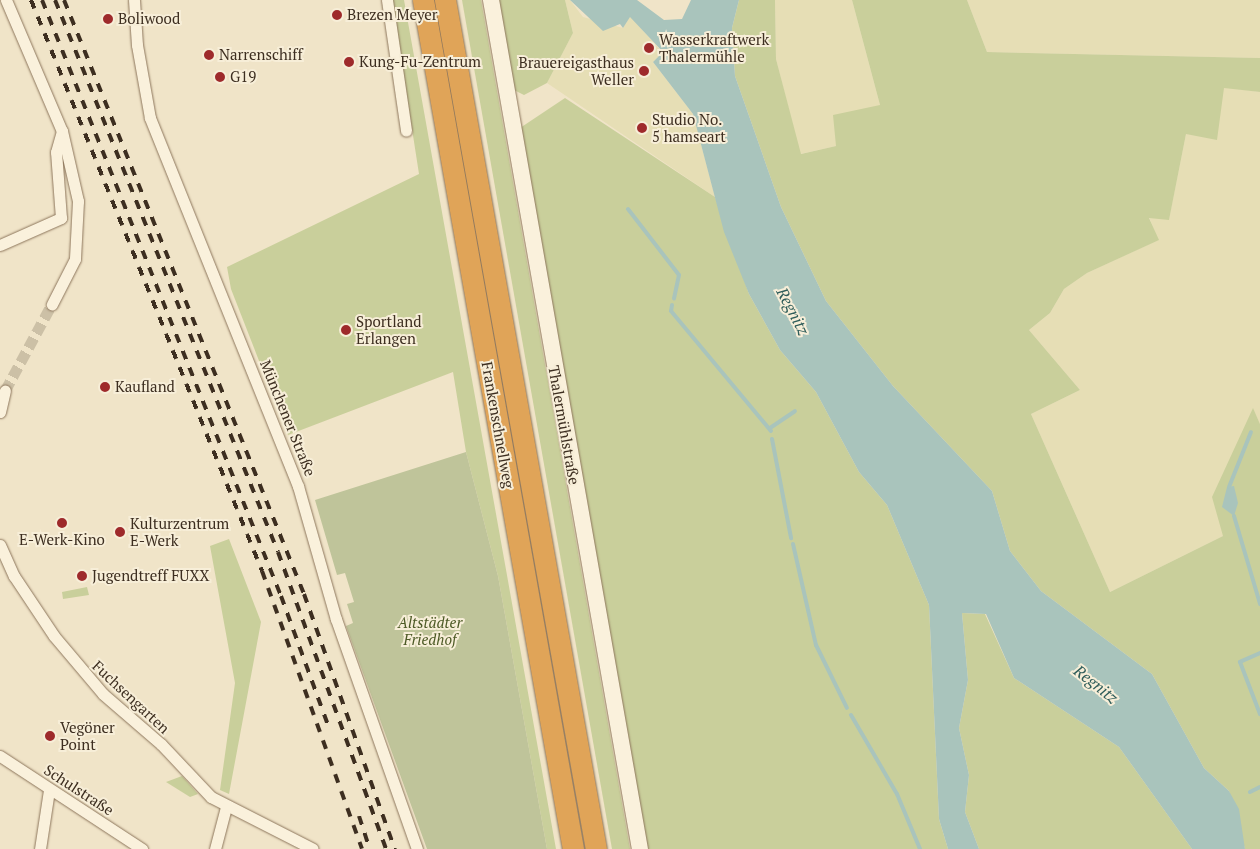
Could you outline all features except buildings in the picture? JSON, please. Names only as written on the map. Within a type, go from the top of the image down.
[{"type":"highway","name":"Frankenschnellweg","points":[[423,0],[573,849]]},
{"type":"highway","name":"Frankenschnellweg","points":[[446,0],[596,849]]},
{"type":"main road","name":"Thalermühlstraße","points":[[491,0],[640,849]]},
{"type":"street","points":[[6,0],[62,131],[79,228],[75,259],[52,304]]},
{"type":"street","name":"Münchener Straße","points":[[134,0],[136,45],[150,118],[298,486],[336,619],[417,849]]},
{"type":"street","points":[[387,0],[406,131]]},
{"type":"street","points":[[0,245],[61,218],[56,152],[62,131]]},
{"type":"street","points":[[0,412],[4,391]]},
{"type":"street","name":"Fuchsengarten","points":[[0,545],[21,587],[84,674],[161,744],[204,792],[226,807],[313,849]]},
{"type":"street","name":"Schulstraße","points":[[0,756],[142,849]]},
{"type":"street","points":[[40,849],[50,790]]},
{"type":"street","points":[[215,849],[226,807]]},
{"type":"shaded area","points":[[565,0],[570,0],[583,17],[623,28],[630,16],[663,53],[653,62],[693,114],[715,197],[547,83],[573,33]]},
{"type":"shaded area","points":[[775,0],[852,0],[880,105],[836,146],[800,154],[776,59]]},
{"type":"shaded area","points":[[967,0],[1260,0],[1260,58],[987,52]]},
{"type":"shaded area","points":[[1224,87],[1260,92],[1260,424],[1253,409],[1223,536],[1110,592],[1031,414],[1080,390],[1029,330],[1050,313],[1064,289],[1087,273],[1158,240],[1149,217],[1169,219],[1186,134]]},
{"type":"green space","name":"Sportland Erlangen","points":[[392,0],[404,0],[556,849],[547,849],[498,576],[466,452],[453,372],[288,435],[231,289],[227,267],[419,174]]},
{"type":"green space","points":[[462,0],[481,0],[630,849],[612,849]]},
{"type":"green space","points":[[497,0],[565,0],[573,33],[547,83],[524,95],[510,88]]},
{"type":"green space","points":[[739,0],[775,0],[776,59],[801,154],[836,146],[833,115],[880,105],[852,0],[967,0],[987,52],[1260,58],[1260,92],[1224,88],[1217,140],[1186,134],[1169,220],[1149,218],[1159,240],[1087,273],[1064,289],[1050,313],[1029,330],[1080,390],[1031,414],[1110,592],[1223,536],[1212,497],[1253,408],[1260,424],[1260,849],[1245,849],[1229,791],[1204,768],[1152,674],[1041,591],[1010,551],[992,491],[893,386],[826,301],[781,207],[735,76],[732,28]]},
{"type":"green space","points":[[565,98],[715,197],[749,294],[780,350],[816,392],[859,472],[887,505],[929,605],[939,819],[948,849],[646,849],[517,130]]},
{"type":"green space","name":"Altstädter Friedhof","points":[[466,452],[498,576],[547,849],[427,849],[346,626],[353,623],[347,604],[354,602],[345,573],[337,575],[315,500]]},
{"type":"green space","points":[[229,539],[261,622],[229,794],[220,790],[235,683],[210,546]]},
{"type":"green space","points":[[87,587],[89,595],[63,599],[62,592]]},
{"type":"green space","points":[[962,613],[985,614],[1014,678],[1119,747],[1192,849],[979,849],[965,812],[969,775],[959,728],[968,680]]},
{"type":"green space","points":[[182,776],[198,794],[190,797],[166,782]]},
{"type":"water","name":"Regnitz","points":[[570,0],[637,0],[664,20],[682,19],[691,0],[739,0],[732,28],[735,76],[781,207],[826,301],[893,386],[992,491],[1010,551],[1041,591],[1152,674],[1204,768],[1229,791],[1239,809],[1245,849],[1192,849],[1119,747],[1014,678],[986,614],[962,613],[968,680],[959,728],[969,775],[965,812],[979,849],[948,849],[939,819],[929,605],[887,505],[859,472],[816,392],[780,350],[749,294],[724,232],[693,114],[653,62],[663,52],[630,17],[623,28],[620,24],[603,31]]},
{"type":"water","points":[[1234,486],[1238,503],[1234,516],[1222,507],[1227,487]]},
{"type":"waterway","points":[[628,209],[679,275],[674,298]]},
{"type":"waterway","points":[[672,305],[671,311],[771,431]]},
{"type":"waterway","points":[[770,428],[795,411]]},
{"type":"waterway","points":[[1229,487],[1251,432]]},
{"type":"waterway","points":[[772,439],[791,538]]},
{"type":"waterway","points":[[1234,516],[1260,604]]},
{"type":"waterway","points":[[793,544],[816,645],[847,708]]},
{"type":"waterway","points":[[1260,653],[1240,662],[1260,714]]},
{"type":"waterway","points":[[851,715],[897,794],[920,849]]},
{"type":"waterway","points":[[1250,792],[1260,787]]},
{"type":"tunnel","points":[[5,391],[52,304]]},
{"type":"railway","points":[[31,0],[262,571],[362,849]]},
{"type":"railway","points":[[42,0],[281,596],[329,728]]},
{"type":"railway","points":[[55,0],[278,552],[386,849]]},
{"type":"railway","points":[[64,0],[304,594],[395,849]]},
{"type":"railway","points":[[359,816],[370,849]]},
{"type":"place","name":"Brezen Meyer","points":[[337,15]]},
{"type":"place","name":"Boliwood","points":[[108,19]]},
{"type":"place","name":"Wasserkraftwerk Thalermühle","points":[[649,48]]},
{"type":"place","name":"Narrenschiff","points":[[209,55]]},
{"type":"place","name":"Kung-Fu-Zentrum","points":[[349,62]]},
{"type":"place","name":"Brauereigasthaus Weller","points":[[644,71]]},
{"type":"place","name":"G19","points":[[220,77]]},
{"type":"place","name":"Studio No. 5 hamseart","points":[[642,128]]},
{"type":"place","name":"Sportland Erlangen","points":[[346,330]]},
{"type":"place","name":"Kaufland","points":[[105,387]]},
{"type":"place","name":"E-Werk-Kino","points":[[62,523]]},
{"type":"place","name":"Kulturzentrum E-Werk","points":[[120,532]]},
{"type":"place","name":"Jugendtreff FUXX","points":[[82,576]]},
{"type":"place","name":"Vegöner Point","points":[[50,736]]}]
